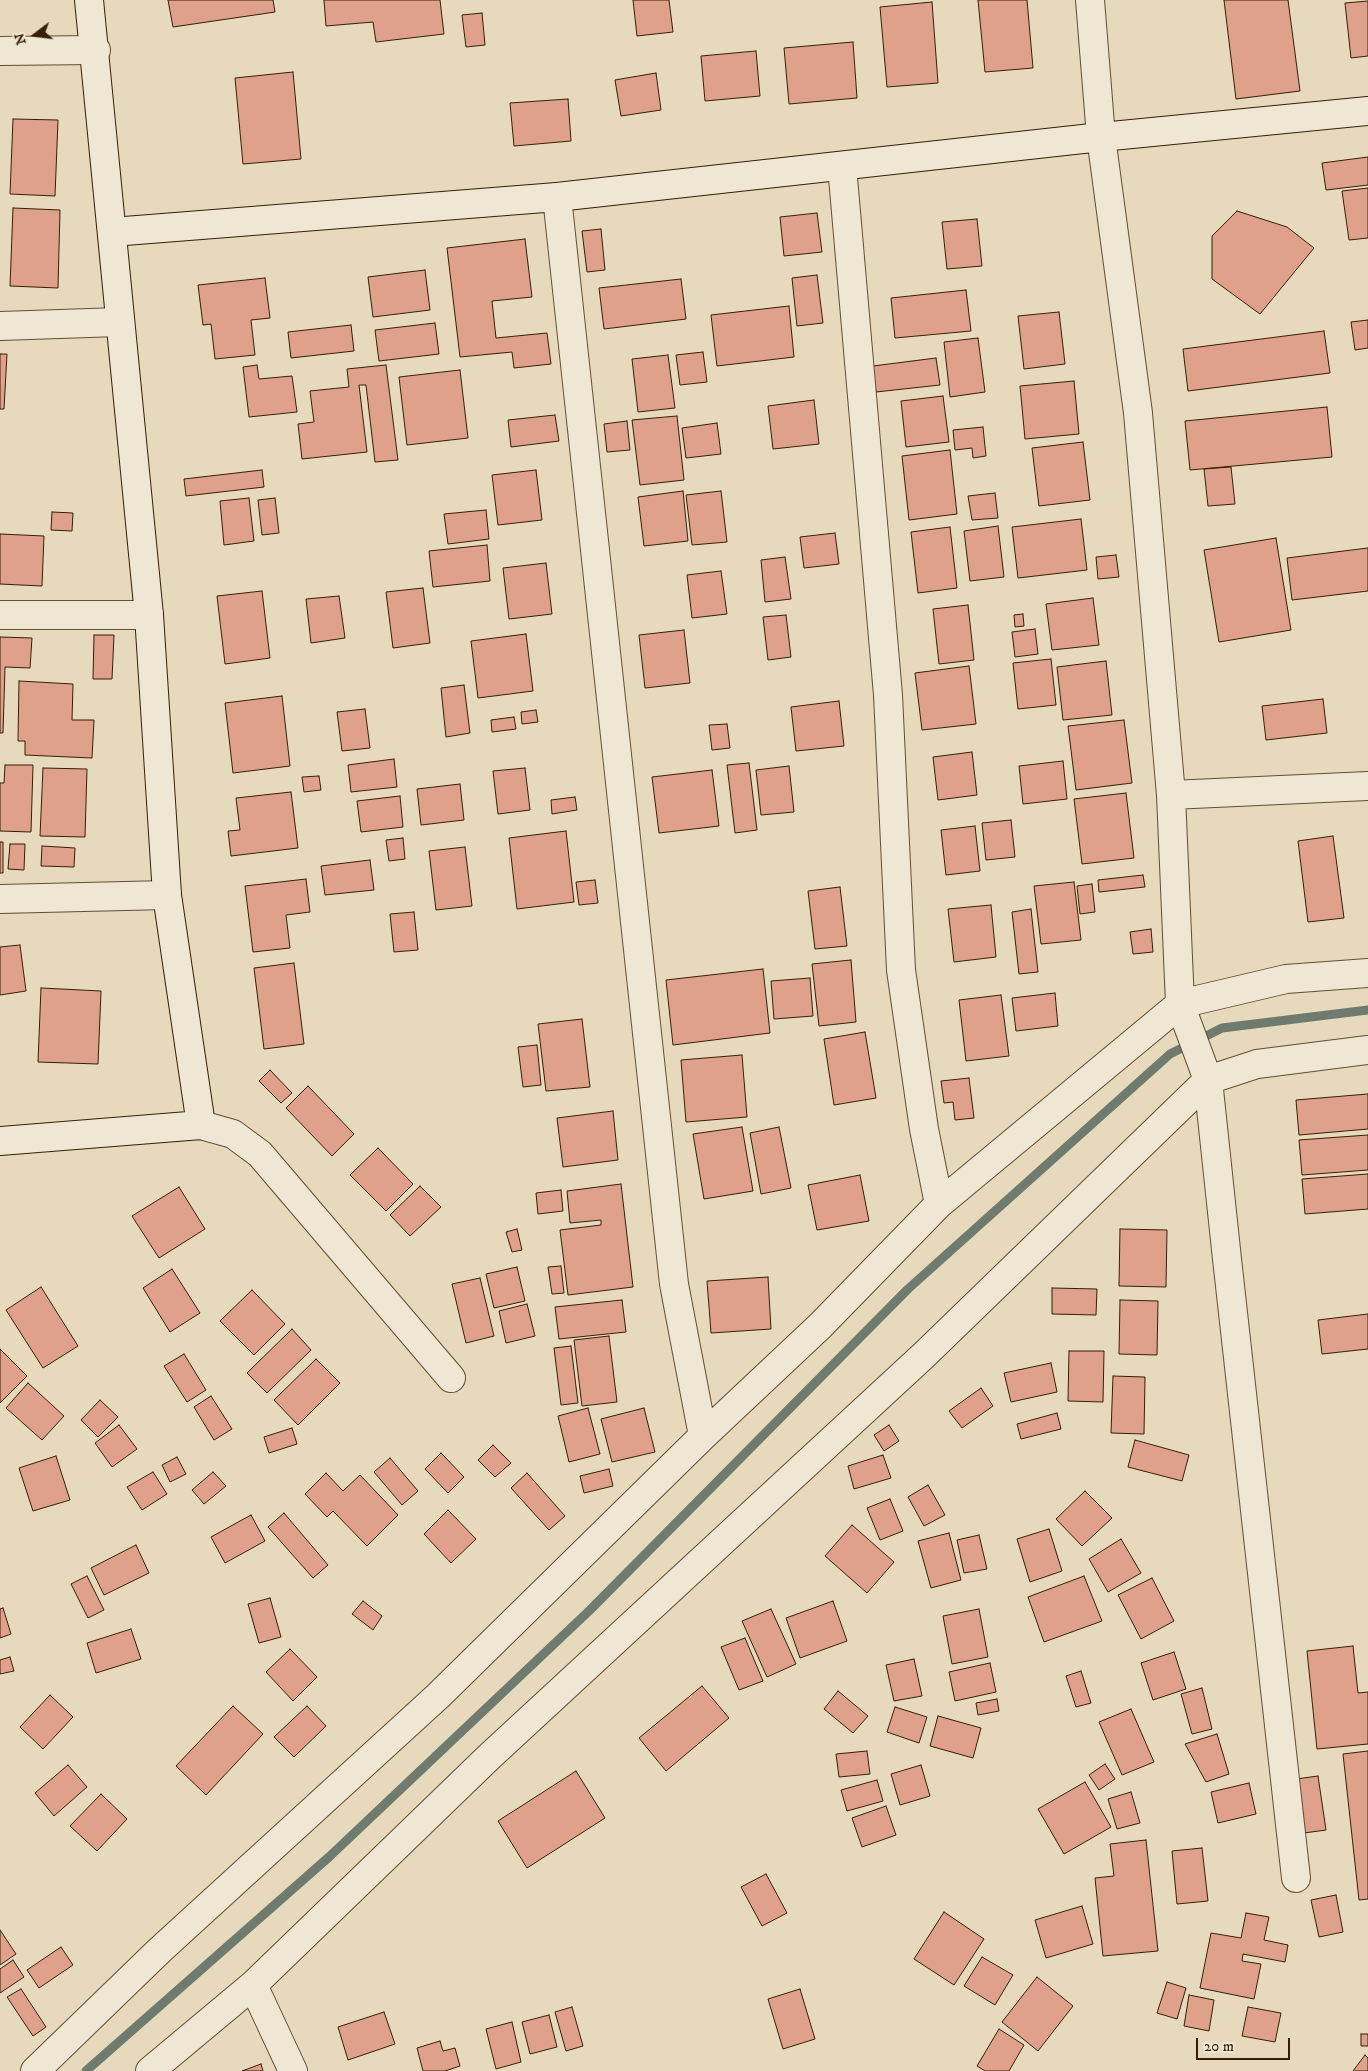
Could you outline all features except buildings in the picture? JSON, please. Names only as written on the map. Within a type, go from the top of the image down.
[{"type":"street","points":[[90,0],[119,322],[149,614],[167,896],[202,1125]]},
{"type":"street","points":[[1090,0],[1100,137],[1138,413],[1171,795],[1180,1004],[1208,1080],[1296,1878]]},
{"type":"street","points":[[0,50],[96,50]]},
{"type":"street","points":[[112,232],[557,197],[1100,137],[1368,111]]},
{"type":"street","points":[[842,166],[888,695],[902,970],[924,1129],[939,1204]]},
{"type":"street","points":[[557,197],[674,1284],[703,1436]]},
{"type":"street","points":[[0,326],[119,322]]},
{"type":"street","points":[[0,615],[149,614]]},
{"type":"street","points":[[1171,795],[1368,786]]},
{"type":"street","points":[[0,900],[167,896]]},
{"type":"street","points":[[35,2071],[160,1950],[438,1696],[703,1436],[820,1326],[939,1204],[1180,1004],[1286,979],[1368,973]]},
{"type":"street","points":[[150,2071],[253,1985],[497,1750],[923,1356],[1208,1080],[1257,1064],[1368,1050]]},
{"type":"street","points":[[0,1141],[202,1125],[233,1134],[260,1154],[452,1378]]},
{"type":"street","points":[[253,1985],[293,2071]]},
{"type":"waterway","points":[[86,2071],[329,1857],[590,1610],[908,1289],[1170,1054],[1222,1028],[1368,1010]]}]
